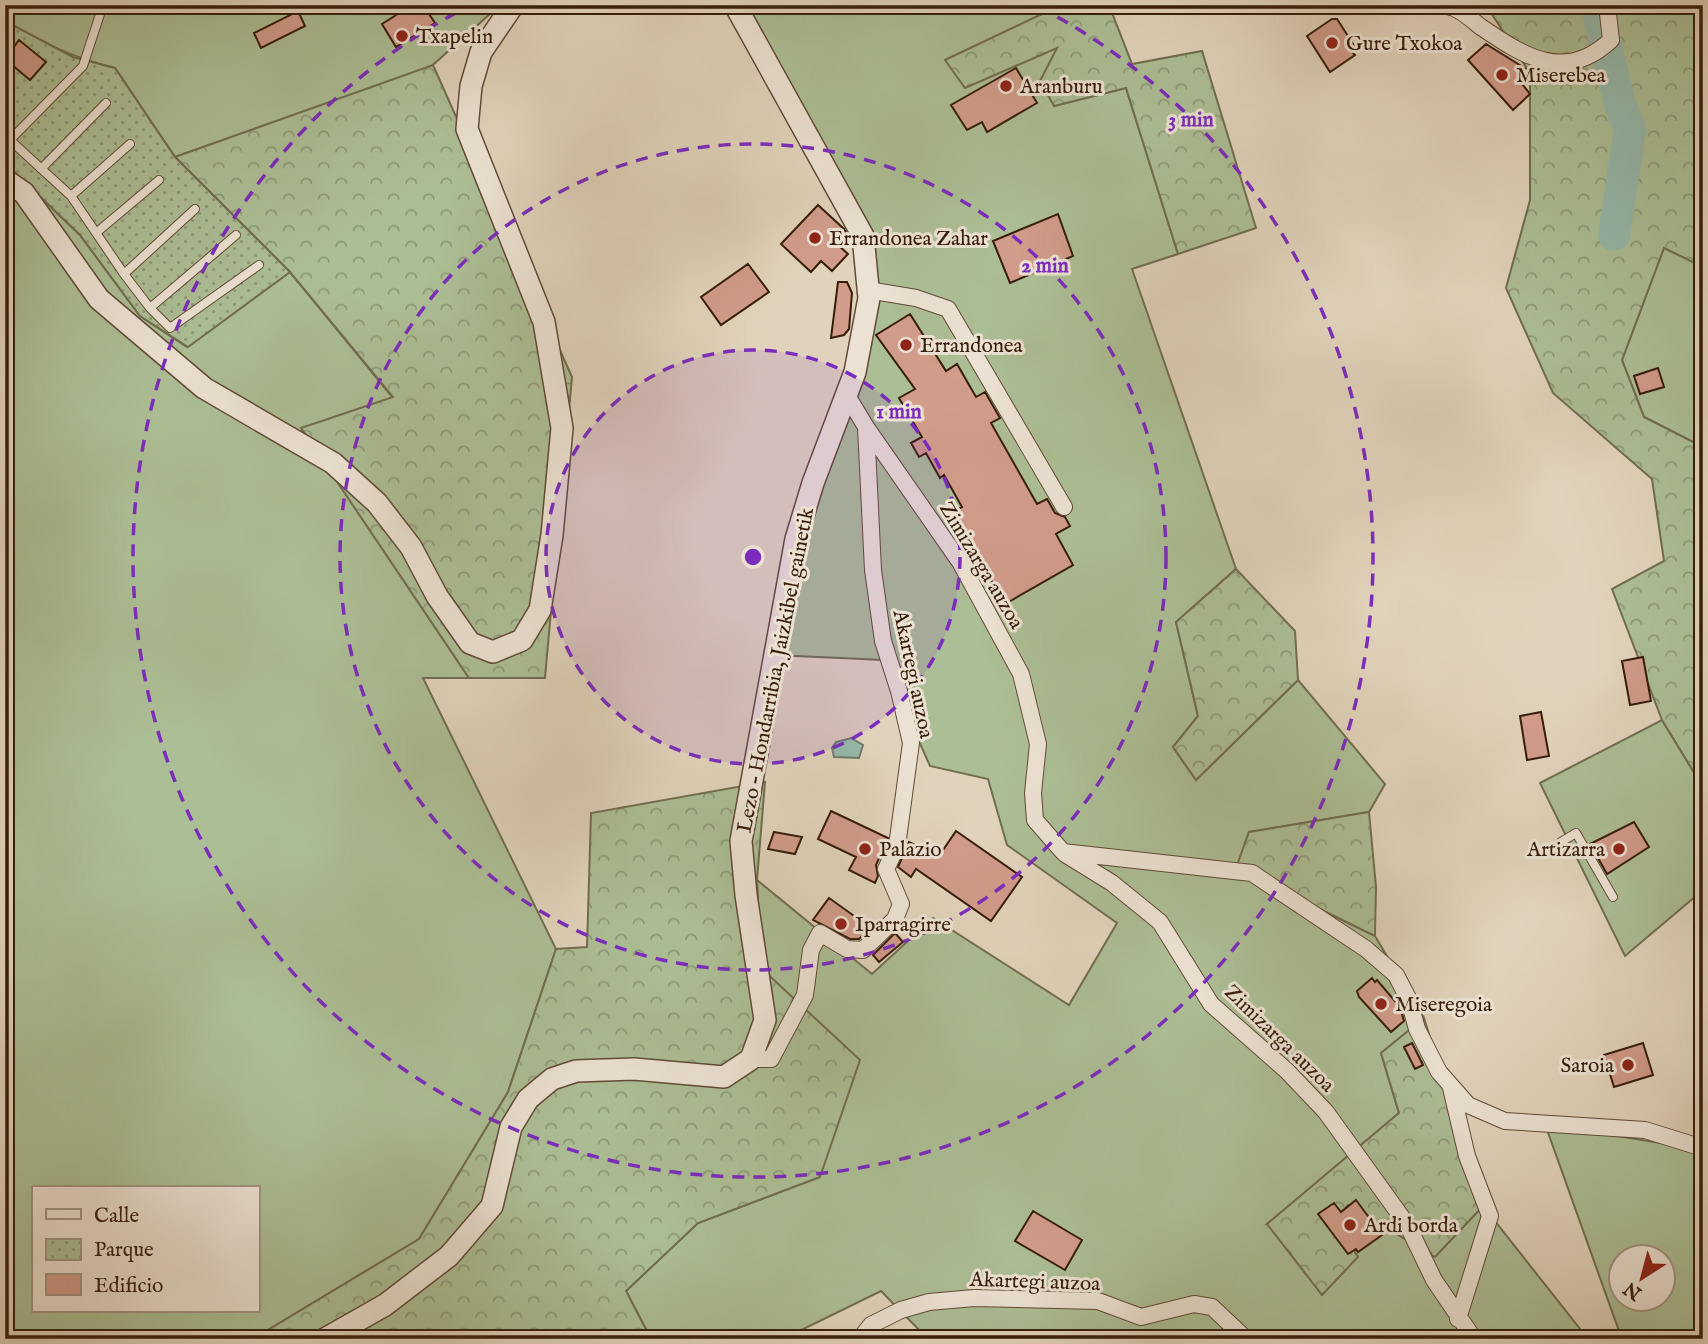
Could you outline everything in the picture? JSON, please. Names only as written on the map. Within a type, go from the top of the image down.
[{"type":"street","points":[[5,180],[24,193],[99,299],[204,388],[333,463],[377,503],[411,547],[437,596],[470,643],[493,652],[522,640],[540,610],[552,535],[562,428],[544,322],[467,129],[471,86],[481,52],[513,5]]},
{"type":"street","name":"Lezo – Hondarribia, Jaizkibel gainetik","points":[[735,5],[863,236],[868,290],[855,372],[848,397],[813,483],[796,538],[741,841],[746,895],[765,1020],[751,1059]]},
{"type":"street","points":[[1406,5],[1453,8],[1521,52],[1544,62],[1564,64],[1584,60],[1611,40],[1607,5]]},
{"type":"street","points":[[868,290],[916,298],[948,309],[1064,507]]},
{"type":"street","name":"Akartegi auzoa","points":[[751,1059],[771,1059],[806,995],[811,950],[820,933],[847,949],[863,950],[895,919],[901,904],[886,869],[897,846],[911,743],[883,640],[873,570],[866,427],[848,397]]},
{"type":"street","name":"Zimizarga auzoa","points":[[866,427],[960,562],[1021,674],[1038,744],[1033,793],[1035,820],[1063,852],[1112,883],[1160,922],[1211,1004],[1287,1071],[1326,1112],[1408,1226],[1434,1280],[1474,1339]]},
{"type":"street","points":[[1063,852],[1252,873],[1366,949],[1396,975],[1409,1000],[1417,1029],[1439,1072],[1468,1105],[1504,1121],[1645,1130],[1703,1148]]},
{"type":"street","points":[[325,1339],[384,1305],[449,1256],[492,1206],[511,1127],[528,1099],[552,1079],[576,1071],[634,1069],[724,1077],[751,1059]]},
{"type":"street","points":[[1450,1084],[1467,1156],[1490,1216],[1458,1319]]},
{"type":"street","name":"Akartegi auzoa","points":[[859,1339],[871,1325],[901,1310],[929,1302],[974,1298],[1098,1301],[1141,1317],[1194,1304],[1212,1307],[1246,1339]]},
{"type":"lane","points":[[103,5],[83,66],[8,138],[71,196],[124,275],[170,328],[259,265]]},
{"type":"lane","points":[[41,169],[106,103]]},
{"type":"lane","points":[[71,196],[130,144]]},
{"type":"lane","points":[[96,233],[159,180]]},
{"type":"lane","points":[[124,275],[195,209]]},
{"type":"lane","points":[[150,307],[236,235]]},
{"type":"lane","points":[[1561,842],[1576,833],[1614,897]]},
{"type":"green space","points":[[5,5],[500,5],[426,71],[175,157],[115,68],[72,55],[18,29],[5,21]]},
{"type":"green space","points":[[727,5],[1061,5],[946,60],[966,87],[1058,47],[1054,106],[1126,88],[1178,254],[1132,269],[1236,569],[1176,622],[1198,716],[1173,747],[1196,780],[1298,680],[1385,784],[1369,812],[1249,832],[1237,869],[1375,936],[1424,1018],[1381,1053],[1399,1113],[1267,1224],[1334,1221],[1348,1205],[1435,1256],[1483,1206],[1588,1339],[928,1339],[881,1291],[783,1339],[651,1339],[626,1291],[698,1223],[820,1177],[760,967],[757,880],[872,974],[933,918],[1069,1005],[1117,923],[1007,845],[988,779],[930,766],[883,660],[775,655],[873,270]]},
{"type":"green space","points":[[1061,5],[1109,5],[1132,64],[1202,51],[1256,228],[1178,254],[1126,88],[1054,106],[1040,81],[1057,48],[965,88],[945,60]]},
{"type":"green space","points":[[1486,5],[1692,5],[1703,21],[1703,267],[1664,248],[1622,360],[1644,417],[1703,447],[1703,787],[1662,720],[1612,589],[1664,561],[1652,479],[1553,393],[1506,288],[1530,200],[1530,73]]},
{"type":"green space","points":[[5,21],[73,57],[115,68],[175,157],[290,272],[188,347],[140,316],[80,235],[5,163]]},
{"type":"green space","points":[[433,65],[572,377],[545,678],[469,678],[301,428],[393,397],[290,272],[175,157]]},
{"type":"green space","points":[[5,163],[80,235],[140,316],[187,347],[290,272],[393,398],[302,429],[469,678],[423,678],[556,949],[508,1092],[419,1239],[253,1339],[5,1339]]},
{"type":"green space","points":[[1664,247],[1703,267],[1703,447],[1644,417],[1622,360]]},
{"type":"green space","points":[[1236,569],[1295,631],[1298,680],[1196,780],[1173,747],[1198,716],[1176,622]]},
{"type":"green space","points":[[1662,720],[1703,787],[1703,890],[1625,956],[1540,783]]},
{"type":"green space","points":[[765,782],[757,880],[760,967],[860,1060],[820,1177],[698,1223],[626,1291],[651,1339],[253,1339],[419,1239],[508,1092],[556,949],[587,947],[591,813]]},
{"type":"green space","points":[[1369,812],[1376,887],[1375,936],[1236,868],[1249,832]]},
{"type":"green space","points":[[1424,1018],[1483,1206],[1435,1257],[1348,1205],[1334,1221],[1358,1257],[1322,1295],[1267,1224],[1399,1113],[1381,1053]]},
{"type":"green space","points":[[1545,1124],[1703,1150],[1703,1339],[1599,1339],[1619,1331],[1612,1312],[1676,1312],[1676,1242],[1606,1242],[1606,1295]]},
{"type":"shaded area","points":[[851,738],[863,745],[859,758],[834,757],[832,748],[836,742]]},
{"type":"building","name":"Txapelin","points":[[412,5],[423,5],[435,23],[396,47],[382,24]]},
{"type":"building","points":[[298,11],[305,26],[261,48],[254,33]]},
{"type":"building","name":"Gure Txokoa","points":[[1332,19],[1337,19],[1357,50],[1353,53],[1355,55],[1330,72],[1307,36]]},
{"type":"building","points":[[19,40],[46,62],[30,80],[5,59]]},
{"type":"building","name":"Miserebea","points":[[1486,44],[1526,69],[1519,80],[1530,94],[1513,110],[1468,60]]},
{"type":"building","name":"Aranburu","points":[[1016,68],[1037,103],[987,132],[982,122],[967,130],[951,105]]},
{"type":"building","name":"Errandonea Zahar","points":[[818,205],[847,234],[837,244],[848,254],[832,271],[821,261],[811,272],[781,244]]},
{"type":"building","points":[[1058,214],[1073,256],[1010,283],[993,241]]},
{"type":"building","points":[[748,264],[769,292],[721,325],[701,297]]},
{"type":"building","points":[[838,282],[847,282],[852,293],[849,329],[844,335],[831,338]]},
{"type":"building","points":[[910,314],[946,371],[957,364],[976,397],[985,392],[1000,418],[991,423],[1037,504],[1047,499],[1055,513],[1065,517],[1070,526],[1056,534],[1073,565],[1005,604],[952,512],[962,507],[944,475],[940,478],[926,453],[919,457],[911,443],[922,437],[899,398],[915,389],[876,335]]},
{"type":"building","points":[[1658,368],[1664,387],[1640,394],[1634,376]]},
{"type":"building","points":[[1643,657],[1651,701],[1630,705],[1622,661]]},
{"type":"building","points":[[1541,712],[1549,756],[1527,760],[1520,716]]},
{"type":"building","name":"Palazio","points":[[831,811],[888,838],[876,865],[878,876],[875,883],[849,870],[856,857],[818,839]]},
{"type":"building","name":"Artizarra","points":[[1634,822],[1649,847],[1607,874],[1590,844]]},
{"type":"building","points":[[956,831],[1022,877],[991,921],[916,869],[911,877],[898,867],[909,842],[939,856]]},
{"type":"building","points":[[774,832],[802,837],[795,854],[768,849]]},
{"type":"building","name":"Iparragirre","points":[[829,898],[871,928],[859,939],[850,939],[813,920]]},
{"type":"building","points":[[895,933],[903,942],[879,962],[873,955]]},
{"type":"building","name":"Miseregoia","points":[[1372,978],[1375,982],[1377,980],[1400,1007],[1404,1021],[1391,1032],[1359,997],[1357,991]]},
{"type":"building","points":[[1412,1043],[1423,1065],[1415,1069],[1404,1047]]},
{"type":"building","name":"Saroia","points":[[1643,1043],[1653,1075],[1614,1087],[1604,1055]]},
{"type":"building","name":"Ardi borda","points":[[1356,1200],[1382,1235],[1358,1252],[1356,1249],[1348,1254],[1318,1214],[1334,1203],[1341,1212]]},
{"type":"building","points":[[1033,1211],[1082,1240],[1065,1270],[1015,1241]]},
{"type":"waterway","points":[[1596,5],[1620,104],[1630,129],[1614,235]]},
{"type":"place","name":"Txapelin","points":[[402,36]]},
{"type":"place","name":"Gure Txokoa","points":[[1332,43]]},
{"type":"place","name":"Miserebea","points":[[1502,75]]},
{"type":"place","name":"Aranburu","points":[[1006,86]]},
{"type":"place","name":"Errandonea Zahar","points":[[815,238]]},
{"type":"place","name":"Errandonea","points":[[906,345]]},
{"type":"place","name":"Palazio","points":[[865,849]]},
{"type":"place","name":"Artizarra","points":[[1619,849]]},
{"type":"place","name":"Iparragirre","points":[[841,924]]},
{"type":"place","name":"Miseregoia","points":[[1381,1004]]},
{"type":"place","name":"Saroia","points":[[1628,1065]]},
{"type":"place","name":"Ardi borda","points":[[1350,1225]]}]
